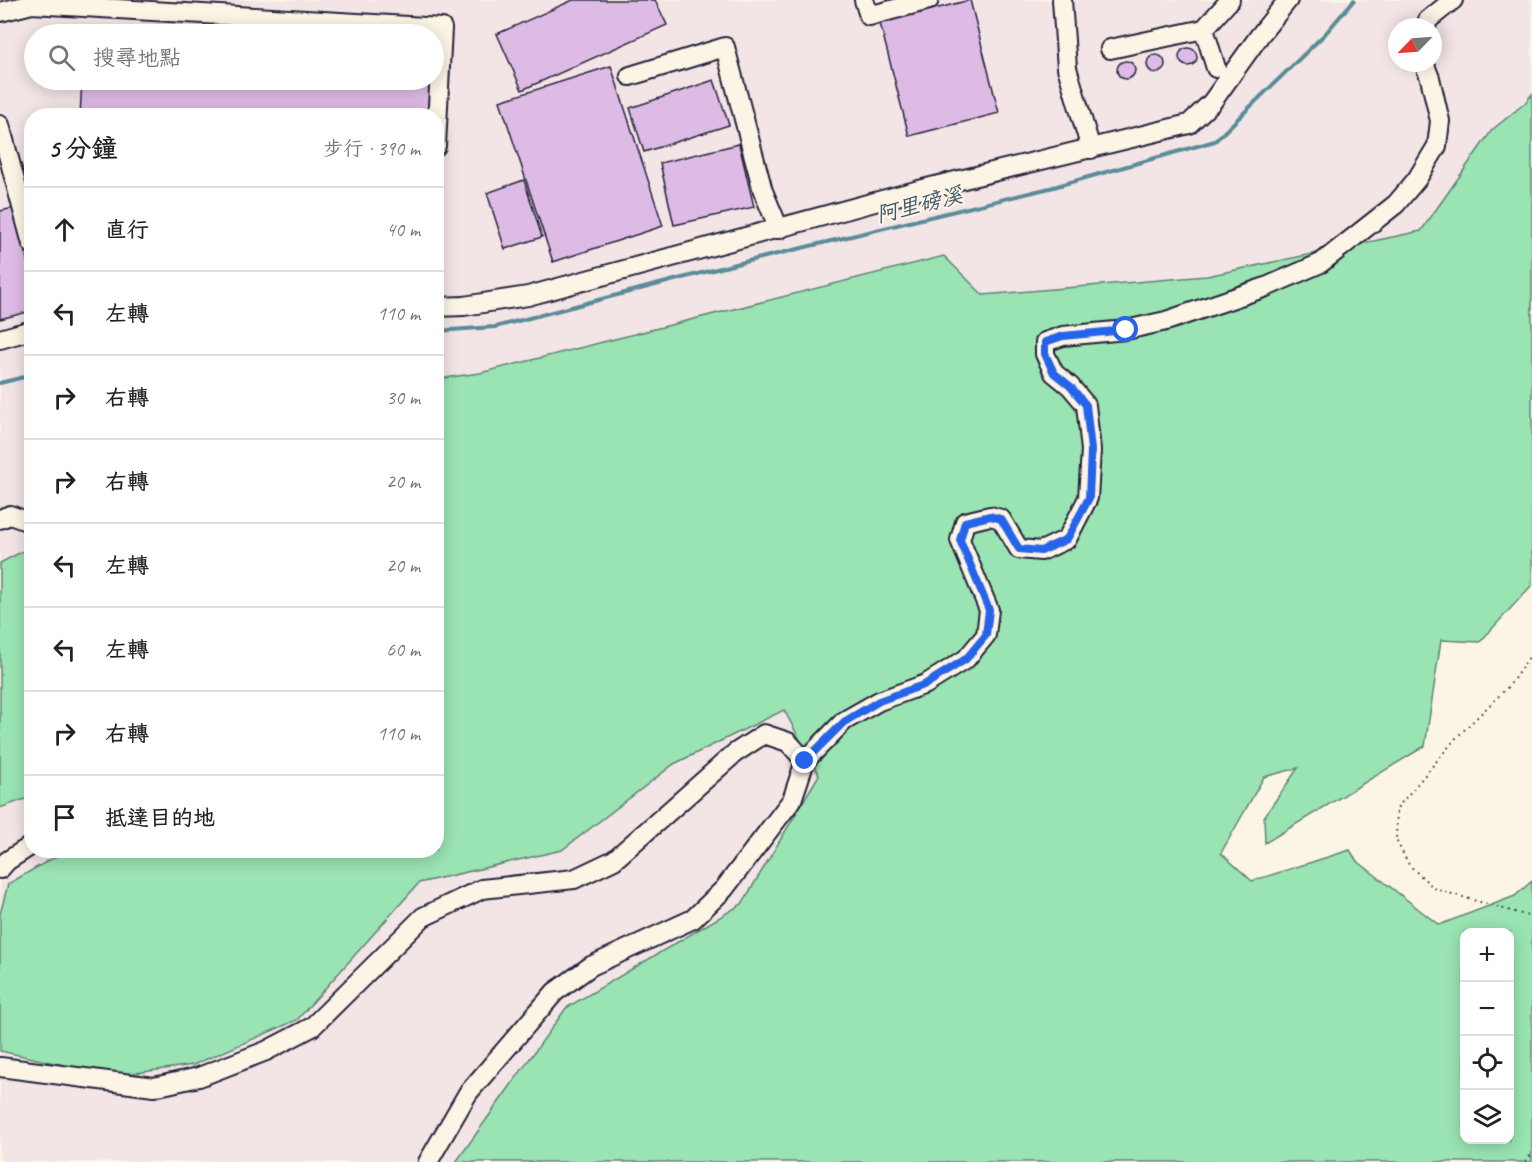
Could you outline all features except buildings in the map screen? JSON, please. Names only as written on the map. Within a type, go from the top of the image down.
[{"type":"lane","points":[[864,0],[869,16],[929,0]]},
{"type":"lane","points":[[1062,0],[1067,68],[1091,149]]},
{"type":"lane","points":[[1110,50],[1204,29],[1230,0]]},
{"type":"lane","points":[[444,307],[464,306],[528,296],[919,190],[1189,124],[1212,102],[1288,0]]},
{"type":"lane","points":[[1430,18],[1453,0]]},
{"type":"lane","points":[[0,12],[32,4],[374,24]]},
{"type":"lane","points":[[1204,29],[1216,68]]},
{"type":"lane","points":[[630,76],[725,47],[763,191],[779,229]]},
{"type":"lane","points":[[428,1162],[468,1093],[555,992],[591,966],[693,919],[724,889],[792,800],[805,761],[844,722],[879,701],[926,684],[966,659],[986,635],[989,610],[960,540],[965,522],[990,516],[1001,519],[1019,549],[1041,551],[1067,539],[1089,498],[1091,450],[1086,405],[1070,386],[1054,373],[1045,354],[1045,342],[1063,336],[1126,330],[1166,321],[1266,287],[1321,263],[1396,204],[1417,179],[1437,147],[1440,121],[1428,72]]},
{"type":"lane","points":[[438,108],[439,90]]},
{"type":"lane","points":[[0,125],[24,214]]},
{"type":"lane","points":[[0,339],[24,332]]},
{"type":"lane","points":[[0,519],[10,515],[24,520]]},
{"type":"lane","points":[[0,1067],[154,1087],[199,1077],[266,1050],[312,1027],[423,917],[482,889],[574,879],[614,860],[735,753],[764,734],[788,742],[805,761]]},
{"type":"lane","points":[[0,869],[24,850]]},
{"type":"path","points":[[1532,653],[1509,686],[1457,736],[1397,808],[1396,840],[1409,865],[1435,889],[1532,917]]},
{"type":"path","points":[[1526,1162],[1532,1153]]},
{"type":"shaded area","points":[[0,0],[1532,0],[1532,296],[662,1162],[0,1162]]},
{"type":"green space","points":[[1532,94],[1532,585],[1480,642],[1441,640],[1425,746],[1265,843],[1264,817],[1298,768],[1264,777],[1221,853],[1252,881],[1350,850],[1356,860],[1439,925],[1515,896],[1532,881],[1532,1162],[456,1162],[566,1008],[742,904],[819,775],[784,710],[674,764],[562,850],[419,883],[297,1020],[193,1065],[114,1076],[0,1051],[0,914],[8,884],[53,858],[444,858],[444,378],[480,373],[944,256],[983,295],[1207,276],[1421,231],[1492,130],[1525,103]]},
{"type":"green space","points":[[24,551],[24,799],[0,808],[0,563]]},
{"type":"waterway","name":"阿里磅溪","points":[[444,330],[495,327],[732,265],[1050,188],[1215,141],[1325,34],[1354,0]]},
{"type":"waterway","name":"阿里磅溪","points":[[0,383],[24,377]]},
{"type":"route","points":[[805,761],[844,722],[879,701],[926,684],[966,659],[986,635],[989,610],[960,540],[965,522],[990,516],[1001,519],[1019,549],[1041,551],[1067,539],[1089,498],[1091,450],[1086,405],[1070,386],[1054,373],[1045,354],[1045,342],[1063,336],[1126,330]]}]
